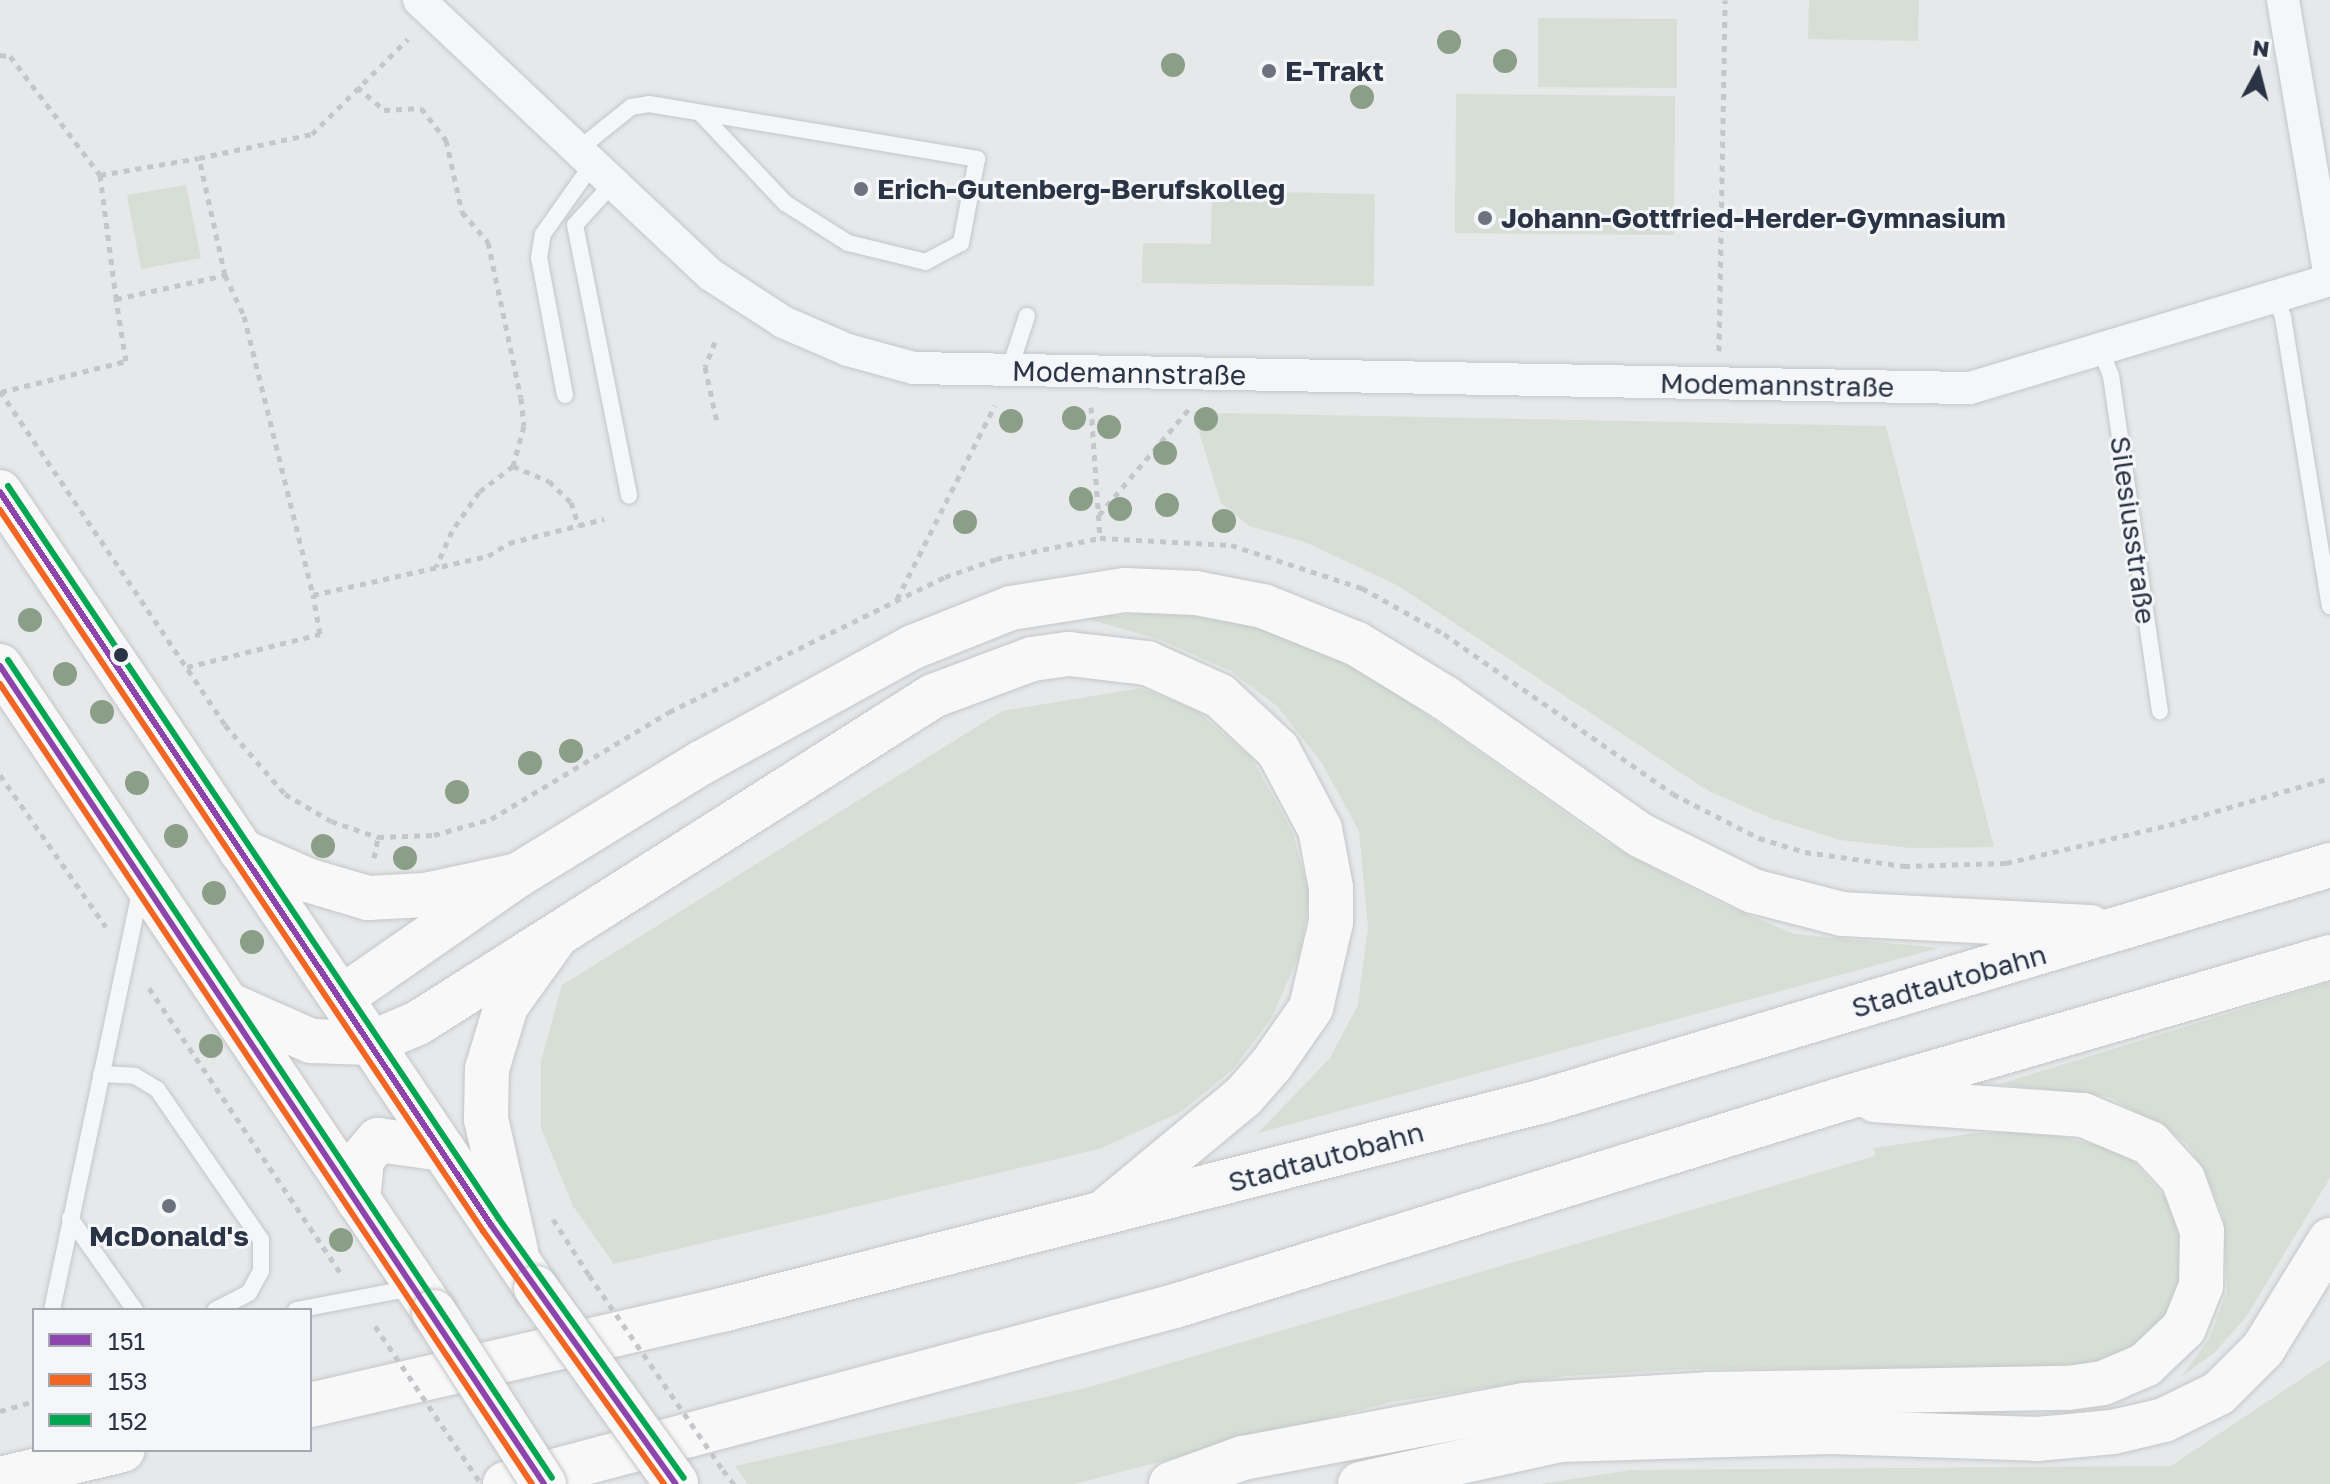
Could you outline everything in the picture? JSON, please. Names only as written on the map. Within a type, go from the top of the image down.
[{"type":"main road","points":[[0,492],[528,1276],[677,1484]]},
{"type":"main road","points":[[310,1129],[311,1041],[341,998],[518,875],[701,763],[946,633],[1044,601],[1161,590],[1263,606],[1357,644],[1445,698],[1640,835],[1753,891],[1842,914],[2126,929]]},
{"type":"main road","points":[[230,1005],[311,1041],[371,1043],[411,1027],[872,730],[994,669],[1069,654],[1110,656],[1147,663],[1199,684],[1260,729],[1310,804],[1331,888],[1328,953],[1311,1008],[1272,1064],[1244,1096],[1098,1217]]},
{"type":"main road","points":[[0,666],[230,1005],[544,1484]]},
{"type":"main road","points":[[241,851],[307,880],[368,898],[425,895],[518,875]]},
{"type":"main road","name":"Stadtautobahn","points":[[312,1405],[1098,1217],[1543,1101],[2126,929],[2330,865]]},
{"type":"main road","points":[[528,1276],[486,1119],[485,1085],[506,1006],[559,933]]},
{"type":"main road","points":[[505,1484],[1175,1306],[1849,1097],[2330,957]]},
{"type":"main road","points":[[1171,1484],[1243,1458],[1524,1405],[1724,1394],[2068,1388],[2132,1372],[2155,1358],[2184,1328],[2201,1286],[2202,1231],[2183,1179],[2150,1143],[2083,1115],[1849,1097]]},
{"type":"main road","points":[[358,1200],[362,1159],[378,1140],[442,1149]]},
{"type":"main road","points":[[1360,1484],[1560,1440],[1815,1432],[2037,1439],[2113,1432],[2164,1420],[2219,1393],[2263,1349],[2330,1240]]},
{"type":"main road","points":[[0,1479],[115,1452]]},
{"type":"street","name":"Modemannstraße","points":[[419,0],[711,275],[783,322],[848,350],[914,368],[1970,388],[2101,350]]},
{"type":"street","points":[[2101,350],[2330,278],[2283,0]]},
{"type":"lane","points":[[565,395],[539,258],[543,234],[596,164],[631,107],[649,104],[977,159],[961,243],[926,262],[848,243],[785,203],[702,115]]},
{"type":"lane","points":[[596,164],[575,225],[629,496]]},
{"type":"lane","points":[[2275,297],[2330,606]]},
{"type":"lane","points":[[1009,371],[1027,316]]},
{"type":"lane","name":"Silesiusstraße","points":[[2101,350],[2111,376],[2160,711]]},
{"type":"lane","points":[[52,1308],[143,878]]},
{"type":"lane","points":[[101,1074],[135,1076],[157,1089],[261,1240],[261,1271],[249,1293],[219,1308]]},
{"type":"lane","points":[[70,1218],[134,1308]]},
{"type":"lane","points":[[305,1308],[357,1297],[426,1300]]},
{"type":"path","points":[[1720,311],[1725,0]]},
{"type":"path","points":[[100,175],[312,134],[411,36]]},
{"type":"path","points":[[0,55],[10,56],[100,175],[126,361],[1,392],[225,725],[285,794],[331,821],[378,837],[434,835],[491,819],[669,712],[897,599],[996,559],[1100,538],[1231,545],[1362,588],[1444,634],[1673,794],[1759,838],[1805,852],[1904,866],[2006,863],[2169,825],[2330,778]]},
{"type":"path","points":[[357,87],[384,110],[421,108],[446,140],[462,212],[488,242],[521,398],[524,426],[513,466],[479,492],[452,531],[435,568]]},
{"type":"path","points":[[187,667],[320,634],[244,316],[225,275],[199,158]]},
{"type":"path","points":[[116,299],[225,275]]},
{"type":"path","points":[[715,342],[705,367],[717,422]]},
{"type":"path","points":[[897,599],[1009,371]]},
{"type":"path","points":[[1088,372],[1100,538]]},
{"type":"path","points":[[1099,515],[1219,374]]},
{"type":"path","points":[[513,466],[549,481],[571,502],[579,526]]},
{"type":"path","points":[[313,595],[435,568],[604,519]]},
{"type":"path","points":[[0,775],[127,957],[481,1484]]},
{"type":"path","points":[[589,1275],[734,1484]]},
{"type":"path","points":[[0,1411],[32,1402]]},
{"type":"shaded area","points":[[1809,0],[1919,0],[1918,41],[1808,39]]},
{"type":"shaded area","points":[[1538,18],[1677,19],[1677,88],[1538,87]]},
{"type":"shaded area","points":[[1456,94],[1675,96],[1674,235],[1455,233]]},
{"type":"shaded area","points":[[186,185],[201,258],[141,269],[127,195]]},
{"type":"shaded area","points":[[1212,191],[1375,194],[1374,286],[1142,283],[1143,243],[1211,244]]},
{"type":"shaded area","points":[[1214,413],[1886,426],[1994,847],[1911,848],[1840,840],[1770,818],[1707,790],[1397,585],[1305,542],[1249,526],[1221,503],[1199,432]]},
{"type":"shaded area","points":[[1167,612],[1266,627],[1368,673],[1604,841],[1713,900],[1794,934],[1939,948],[1258,1133],[1330,1058],[1358,1005],[1368,927],[1359,831],[1322,763],[1277,706],[1231,671],[1161,640],[1085,618]]},
{"type":"shaded area","points":[[1141,688],[1196,710],[1251,757],[1292,831],[1310,895],[1300,953],[1272,1017],[1234,1068],[1181,1112],[1099,1149],[614,1264],[573,1206],[541,1128],[541,1061],[562,985],[1002,711]]},
{"type":"shaded area","points":[[2330,982],[2330,1178],[2246,1317],[2215,1352],[2181,1377],[2209,1339],[2227,1292],[2223,1215],[2202,1167],[2187,1144],[2167,1129],[2109,1097],[2000,1084]]},
{"type":"shaded area","points":[[2041,1132],[2110,1148],[2134,1162],[2171,1204],[2182,1240],[2181,1274],[2166,1317],[2123,1354],[2082,1367],[1695,1369],[1567,1376],[1391,1402],[1074,1484],[748,1484],[735,1466],[1086,1388],[1875,1156],[1874,1148],[1976,1133]]},
{"type":"shaded area","points":[[2330,1360],[2330,1484],[1541,1484],[1631,1470],[2171,1466]]},
{"type":"transit line","name":"152","points":[[8,486],[499,1219],[684,1478]]},
{"type":"transit line","name":"151","points":[[0,492],[491,1225],[676,1484]]},
{"type":"transit line","name":"153","points":[[0,510],[483,1231],[664,1484]]},
{"type":"transit line","name":"152","points":[[8,660],[552,1478]]},
{"type":"transit line","name":"151","points":[[0,666],[544,1484]]},
{"type":"transit line","name":"153","points":[[0,684],[532,1484]]},
{"type":"place","name":"E-Trakt","points":[[1269,71]]},
{"type":"place","name":"Erich-Gutenberg-Berufskolleg","points":[[861,189]]},
{"type":"place","name":"Johann-Gottfried-Herder-Gymnasium","points":[[1485,218]]},
{"type":"place","name":"McDonald's","points":[[169,1206]]}]
